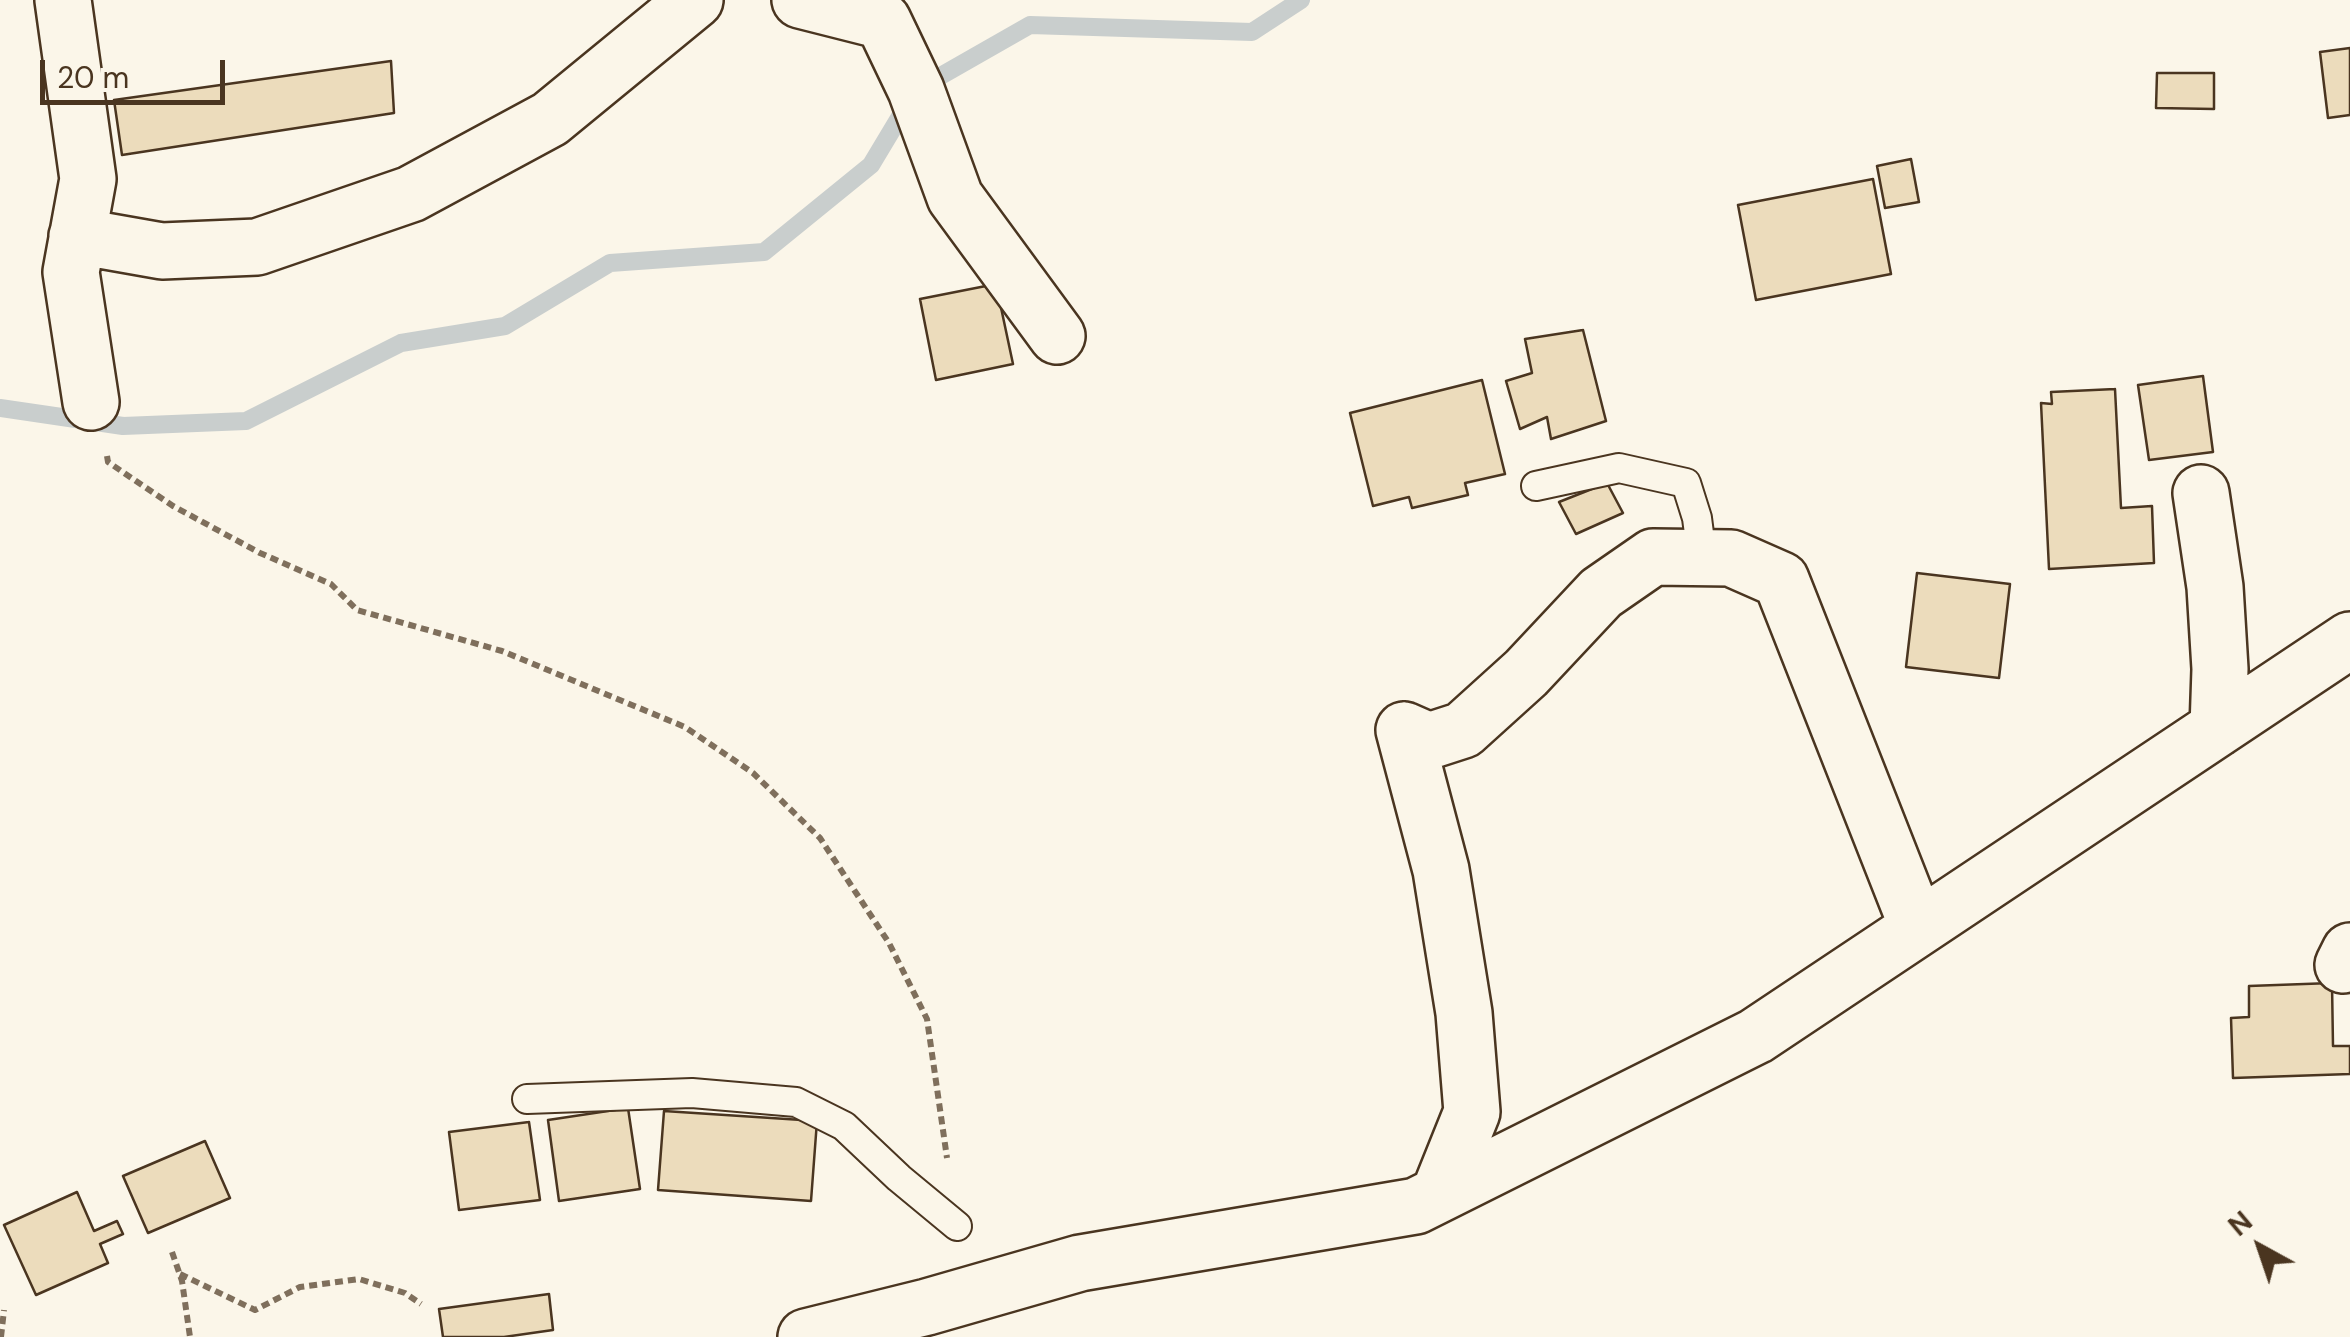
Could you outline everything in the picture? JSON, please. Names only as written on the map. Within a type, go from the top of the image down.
[{"type":"street","points":[[63,0],[88,179],[72,272],[91,402]]},
{"type":"street","points":[[78,236],[162,251],[256,247],[411,194],[550,120],[695,0]]},
{"type":"street","points":[[800,0],[883,21],[916,90],[954,198],[1057,336]]},
{"type":"street","points":[[2201,492],[2215,587],[2220,669],[2218,728]]},
{"type":"street","points":[[1440,1194],[1472,1112],[1464,1014],[1441,870],[1404,730],[1429,741],[1463,730],[1526,673],[1600,593],[1653,557],[1732,558],[1781,580],[1918,928]]},
{"type":"street","points":[[806,1337],[1080,1263],[1416,1206],[1756,1036],[2218,728],[2345,650]]},
{"type":"lane","points":[[1536,486],[1619,468],[1686,482],[1698,518],[1702,557]]},
{"type":"lane","points":[[527,1099],[692,1092],[796,1102],[844,1126],[957,1226]]},
{"type":"path","points":[[91,402],[108,462],[173,506],[260,553],[331,584],[357,610],[502,650],[685,727],[753,773],[820,838],[888,943],[927,1019],[957,1226]]},
{"type":"path","points":[[172,1252],[180,1274],[190,1337]]},
{"type":"path","points":[[180,1274],[255,1310],[300,1287],[359,1279],[404,1294],[420,1304]]},
{"type":"path","points":[[1,1337],[4,1310]]},
{"type":"building","points":[[2350,48],[2350,115],[2328,118],[2320,52]]},
{"type":"building","points":[[391,61],[394,113],[122,155],[114,100]]},
{"type":"building","points":[[2157,73],[2214,73],[2214,109],[2156,108]]},
{"type":"building","points":[[1911,159],[1919,202],[1885,208],[1877,166]]},
{"type":"building","points":[[1873,179],[1891,274],[1756,300],[1738,205]]},
{"type":"building","points":[[996,284],[1013,364],[936,380],[920,299]]},
{"type":"building","points":[[1583,330],[1606,421],[1551,439],[1547,417],[1520,429],[1506,381],[1532,373],[1525,339]]},
{"type":"building","points":[[2203,376],[2213,452],[2149,460],[2138,385]]},
{"type":"building","points":[[1482,380],[1505,474],[1465,483],[1468,495],[1412,508],[1409,497],[1373,506],[1350,413]]},
{"type":"building","points":[[2115,389],[2121,508],[2152,506],[2154,563],[2049,569],[2041,403],[2052,404],[2051,392]]},
{"type":"building","points":[[1607,483],[1623,513],[1576,534],[1559,502]]},
{"type":"building","points":[[1917,573],[2010,584],[1999,678],[1906,667]]},
{"type":"building","points":[[2332,983],[2333,1046],[2350,1046],[2350,1074],[2233,1078],[2231,1018],[2249,1017],[2249,986]]},
{"type":"building","points":[[628,1108],[640,1189],[559,1201],[548,1120]]},
{"type":"building","points":[[664,1111],[817,1121],[811,1201],[658,1190]]},
{"type":"building","points":[[529,1122],[540,1200],[459,1210],[449,1132]]},
{"type":"building","points":[[205,1141],[230,1198],[148,1233],[123,1176]]},
{"type":"building","points":[[77,1192],[94,1231],[117,1221],[123,1234],[100,1244],[108,1263],[36,1295],[4,1225]]},
{"type":"building","points":[[549,1294],[553,1330],[504,1337],[443,1337],[439,1309]]},
{"type":"waterway","points":[[0,408],[123,426],[246,421],[401,343],[505,326],[610,263],[764,252],[871,165],[916,90],[1030,25],[1252,32],[1301,0]]}]
